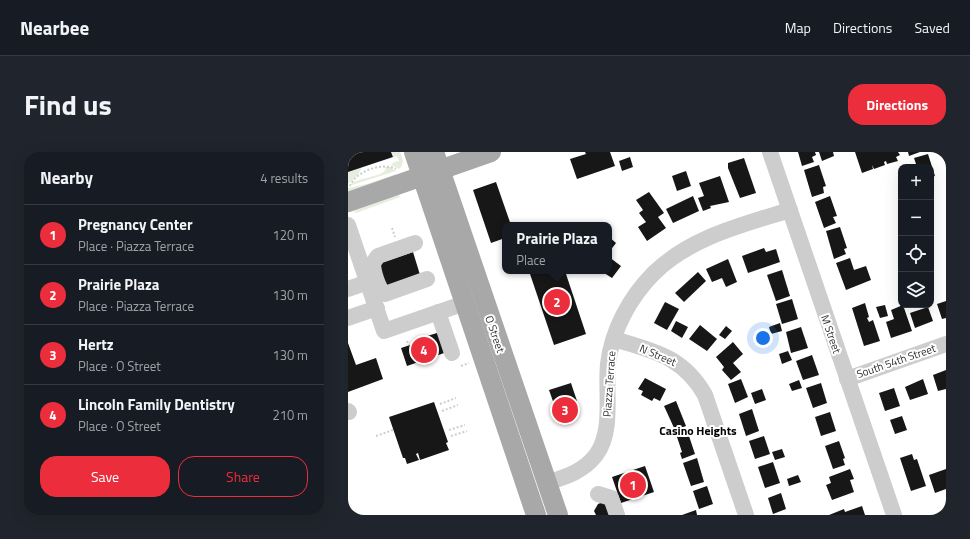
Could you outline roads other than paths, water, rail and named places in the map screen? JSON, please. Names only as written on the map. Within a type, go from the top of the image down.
[{"type":"main road","name":"O Street","points":[[414,152],[432,166],[558,515]]},
{"type":"main road","points":[[349,194],[432,166],[491,152]]},
{"type":"main road","name":"O Street","points":[[432,166],[465,303],[536,515]]},
{"type":"street","name":"M Street","points":[[770,152],[894,515]]},
{"type":"street","name":"Piazza Terrace","points":[[546,483],[577,472],[587,464],[599,450],[605,431],[608,363],[614,339],[626,310],[639,290],[653,274],[677,254],[713,235],[790,210]]},
{"type":"street","points":[[348,225],[384,331],[465,303]]},
{"type":"street","points":[[415,243],[375,259],[373,263],[375,274],[380,289],[385,294],[427,279]]},
{"type":"street","points":[[348,289],[368,282]]},
{"type":"street","points":[[348,318],[377,308]]},
{"type":"street","points":[[438,312],[456,359]]},
{"type":"street","name":"N Street","points":[[614,339],[670,358],[684,368],[697,382],[705,395],[746,515]]},
{"type":"street","name":"South 54th Street","points":[[847,379],[946,344]]},
{"type":"street","points":[[598,494],[611,498],[617,515]]},
{"type":"place","name":"Prairie Plaza","points":[[557,302]]},
{"type":"place","name":"Lincoln Family Dentistry","points":[[424,350]]},
{"type":"place","name":"Hertz","points":[[565,410]]},
{"type":"place","name":"Pregnancy Center","points":[[633,485]]},
{"type":"district","name":"Casino Heights","points":[[698,430]]}]
